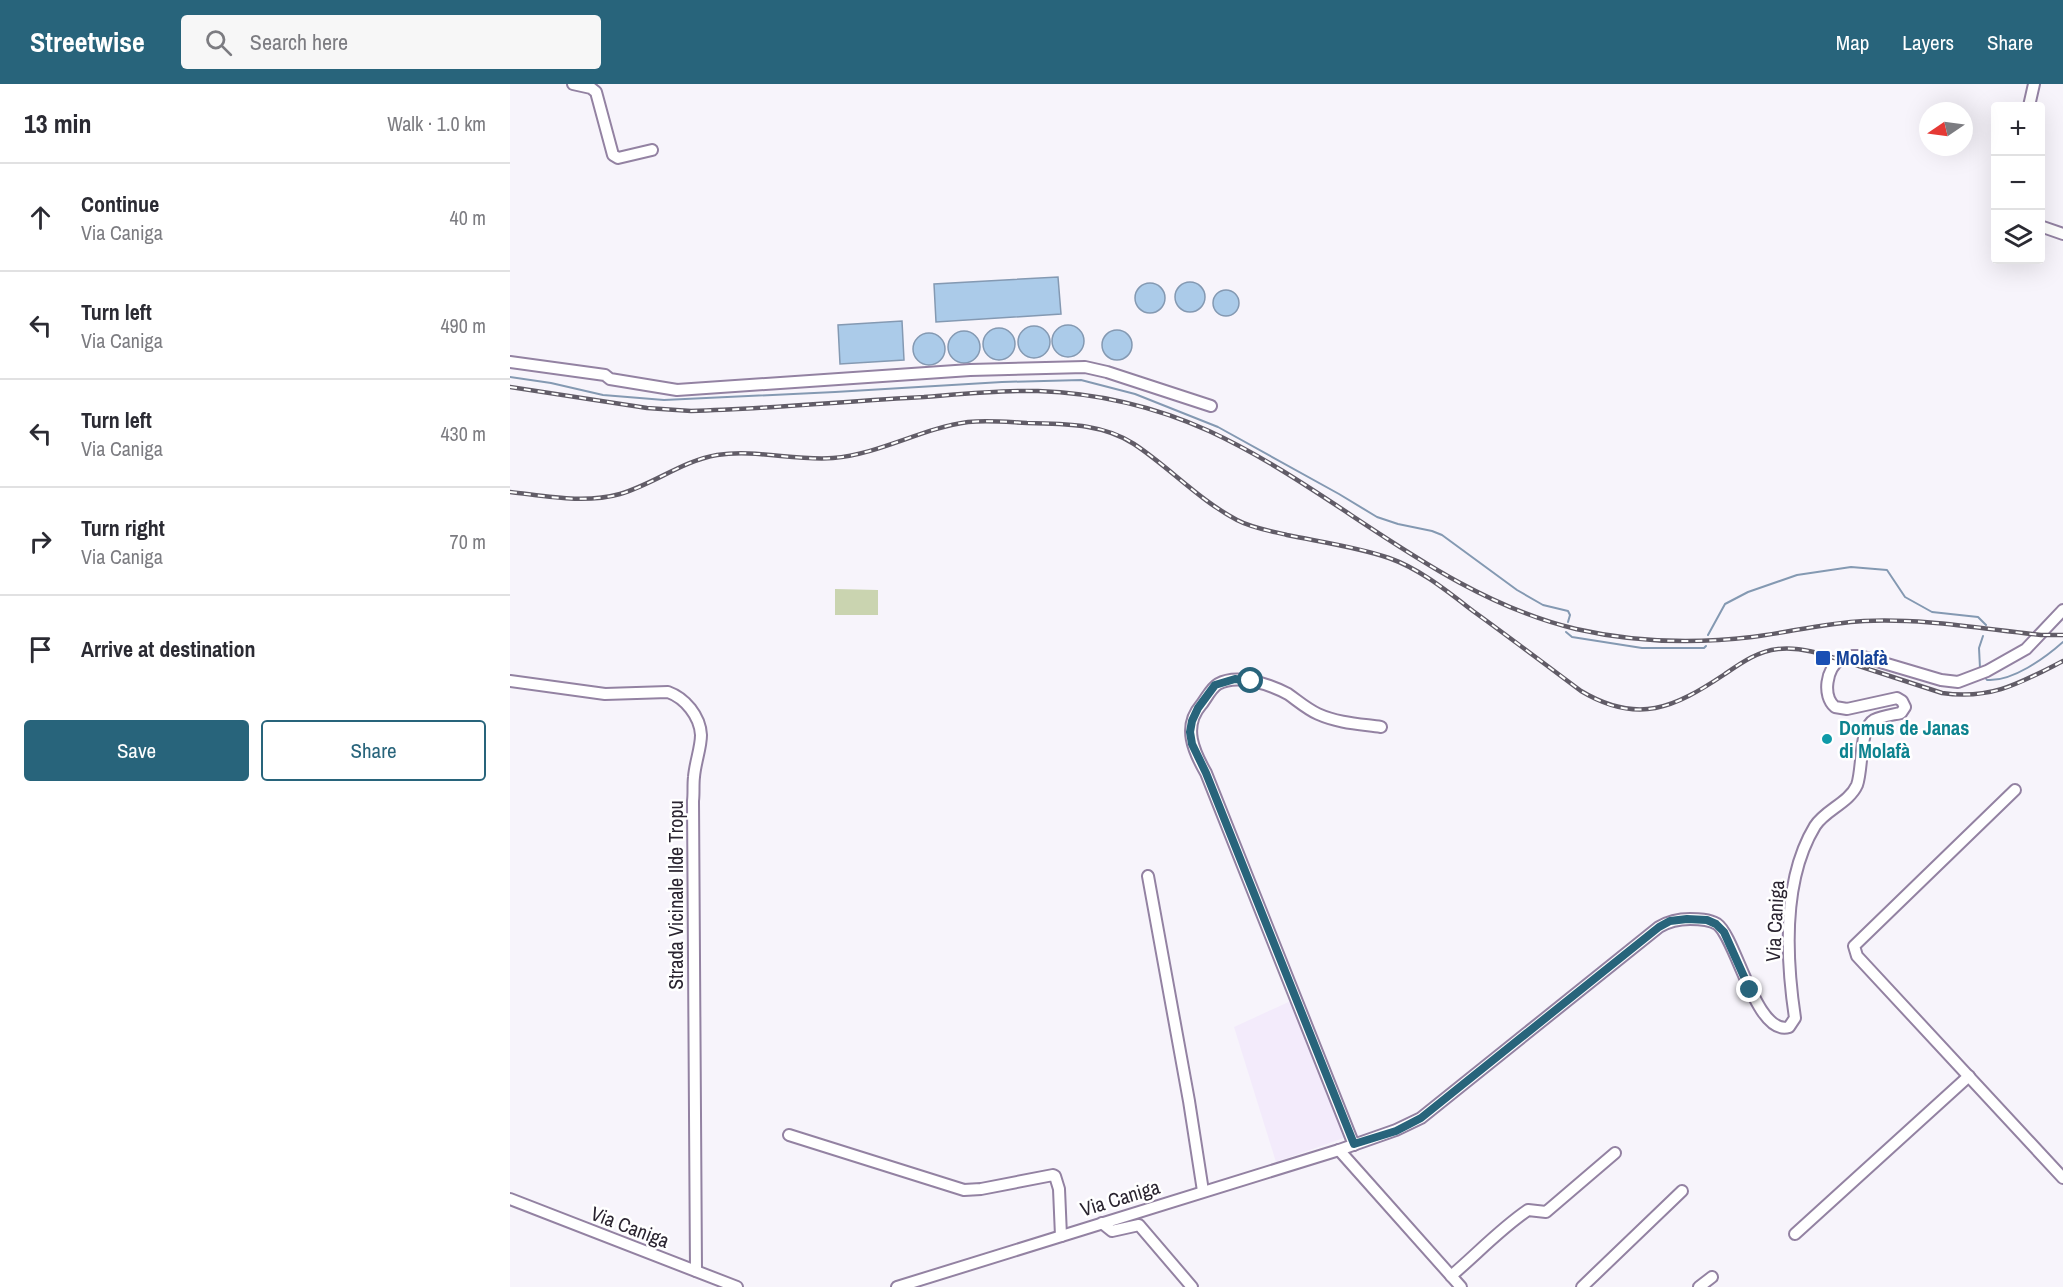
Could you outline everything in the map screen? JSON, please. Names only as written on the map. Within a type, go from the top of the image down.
[{"type":"street","points":[[573,84],[591,88],[596,92],[613,155],[618,158],[652,150]]},
{"type":"street","points":[[2030,102],[2034,84]]},
{"type":"street","points":[[2045,228],[2063,234]]},
{"type":"street","points":[[510,362],[604,375],[610,379],[677,390],[970,370],[1085,367],[1211,406]]},
{"type":"street","name":"Via Caniga","points":[[897,1287],[1396,1131],[1421,1118],[1659,927],[1675,920],[1707,920],[1721,927],[1746,982],[1770,1021],[1783,1029],[1792,1025],[1795,1018],[1790,979],[1791,897],[1800,856],[1817,823],[1856,785],[1866,730],[1869,725],[1875,720],[1901,713],[1905,707],[1897,698],[1846,709],[1835,707],[1829,701],[1827,693],[1831,671],[1839,660],[1851,656],[1870,658],[1950,682],[1958,682],[1987,671],[2026,649],[2063,610]]},
{"type":"street","points":[[1354,1144],[1206,773],[1196,755],[1190,732],[1198,708],[1215,685],[1235,679],[1251,681],[1287,694],[1321,715],[1344,722],[1381,727]]},
{"type":"street","name":"Strada Vicinale Ilde Tropu","points":[[510,681],[605,694],[668,692],[677,695],[689,706],[697,718],[701,736],[694,777],[693,801],[696,1271]]},
{"type":"street","points":[[2015,790],[1854,946],[1857,956],[2063,1178]]},
{"type":"street","points":[[1148,876],[1190,1101],[1203,1191]]},
{"type":"street","points":[[1795,1234],[1969,1076]]},
{"type":"street","points":[[789,1135],[964,1190],[981,1189],[1053,1175],[1059,1190],[1060,1236]]},
{"type":"street","points":[[1339,1150],[1461,1287]]},
{"type":"street","points":[[1451,1276],[1475,1256],[1504,1226],[1528,1210],[1546,1212],[1615,1153]]},
{"type":"street","points":[[1582,1287],[1682,1191]]},
{"type":"street","name":"Via Caniga","points":[[510,1200],[737,1287]]},
{"type":"street","points":[[1102,1223],[1112,1232],[1139,1226],[1192,1287]]},
{"type":"street","points":[[1699,1287],[1712,1276]]},
{"type":"shaded area","points":[[1293,1000],[1352,1135],[1276,1162],[1234,1027]]},
{"type":"green space","points":[[835,589],[878,590],[878,615],[835,615]]},
{"type":"water","points":[[1058,277],[1061,314],[936,322],[934,284]]},
{"type":"water","points":[[1190,282],[1201,286],[1205,297],[1201,308],[1190,312],[1179,308],[1175,297],[1179,286]]},
{"type":"water","points":[[1150,283],[1161,287],[1165,298],[1161,309],[1150,313],[1139,309],[1135,298],[1139,287]]},
{"type":"water","points":[[1226,290],[1235,294],[1239,303],[1235,312],[1226,316],[1217,312],[1213,303],[1217,294]]},
{"type":"water","points":[[902,321],[904,360],[840,364],[838,325]]},
{"type":"water","points":[[1068,325],[1079,330],[1084,341],[1079,352],[1068,357],[1057,352],[1052,341],[1057,330]]},
{"type":"water","points":[[1034,326],[1045,331],[1050,342],[1045,353],[1034,358],[1023,353],[1018,342],[1023,331]]},
{"type":"water","points":[[999,328],[1010,333],[1015,344],[1010,355],[999,360],[988,355],[983,344],[988,333]]},
{"type":"water","points":[[1117,330],[1128,334],[1132,345],[1128,356],[1117,360],[1106,356],[1102,345],[1106,334]]},
{"type":"water","points":[[964,331],[975,336],[980,347],[975,358],[964,363],[953,358],[948,347],[953,336]]},
{"type":"water","points":[[929,333],[940,338],[945,349],[940,360],[929,365],[918,360],[913,349],[918,338]]},
{"type":"waterway","points":[[510,377],[551,383],[603,395],[664,400],[1081,380],[1135,394],[1218,427],[1377,517],[1442,535],[1517,590],[1543,605],[1568,611],[1570,615],[1568,622]]},
{"type":"waterway","points":[[1708,635],[1725,604],[1748,592],[1797,575],[1851,567],[1887,570],[1905,597],[1932,612],[1978,617],[1986,625]]},
{"type":"waterway","points":[[1566,632],[1572,637],[1642,648],[1704,648],[1706,646]]},
{"type":"waterway","points":[[1980,668],[1979,648],[1983,636]]},
{"type":"waterway","points":[[1984,676],[1987,680],[1997,680],[2017,673],[2038,662],[2063,642]]},
{"type":"railway","points":[[510,387],[647,408],[691,411],[1010,391],[1060,392],[1104,398],[1147,408],[1209,431],[1255,455],[1432,567],[1478,592],[1526,613],[1576,629],[1619,637],[1708,641],[1752,637],[1850,622],[1886,620],[2041,635],[2063,635]]},
{"type":"railway","points":[[510,492],[579,499],[606,497],[632,490],[692,462],[717,455],[746,453],[804,458],[850,456],[951,425],[968,422],[997,421],[1082,426],[1109,432],[1134,444],[1210,503],[1243,523],[1364,551],[1412,568],[1443,588],[1581,691],[1620,707],[1638,710],[1672,703],[1707,686],[1750,658],[1778,649],[1799,649],[1819,653],[1942,693],[1960,695],[1991,692],[2005,688],[2063,661]]},
{"type":"place","name":"Molafà","points":[[1823,658]]},
{"type":"place","name":"Domus de Janas di Molafà","points":[[1827,739]]},
{"type":"route","points":[[1251,681],[1235,679],[1215,685],[1208,698],[1198,708],[1192,721],[1190,732],[1192,744],[1206,773],[1354,1144],[1396,1131],[1421,1118],[1659,927],[1670,921],[1707,920],[1721,927],[1750,990]]}]
